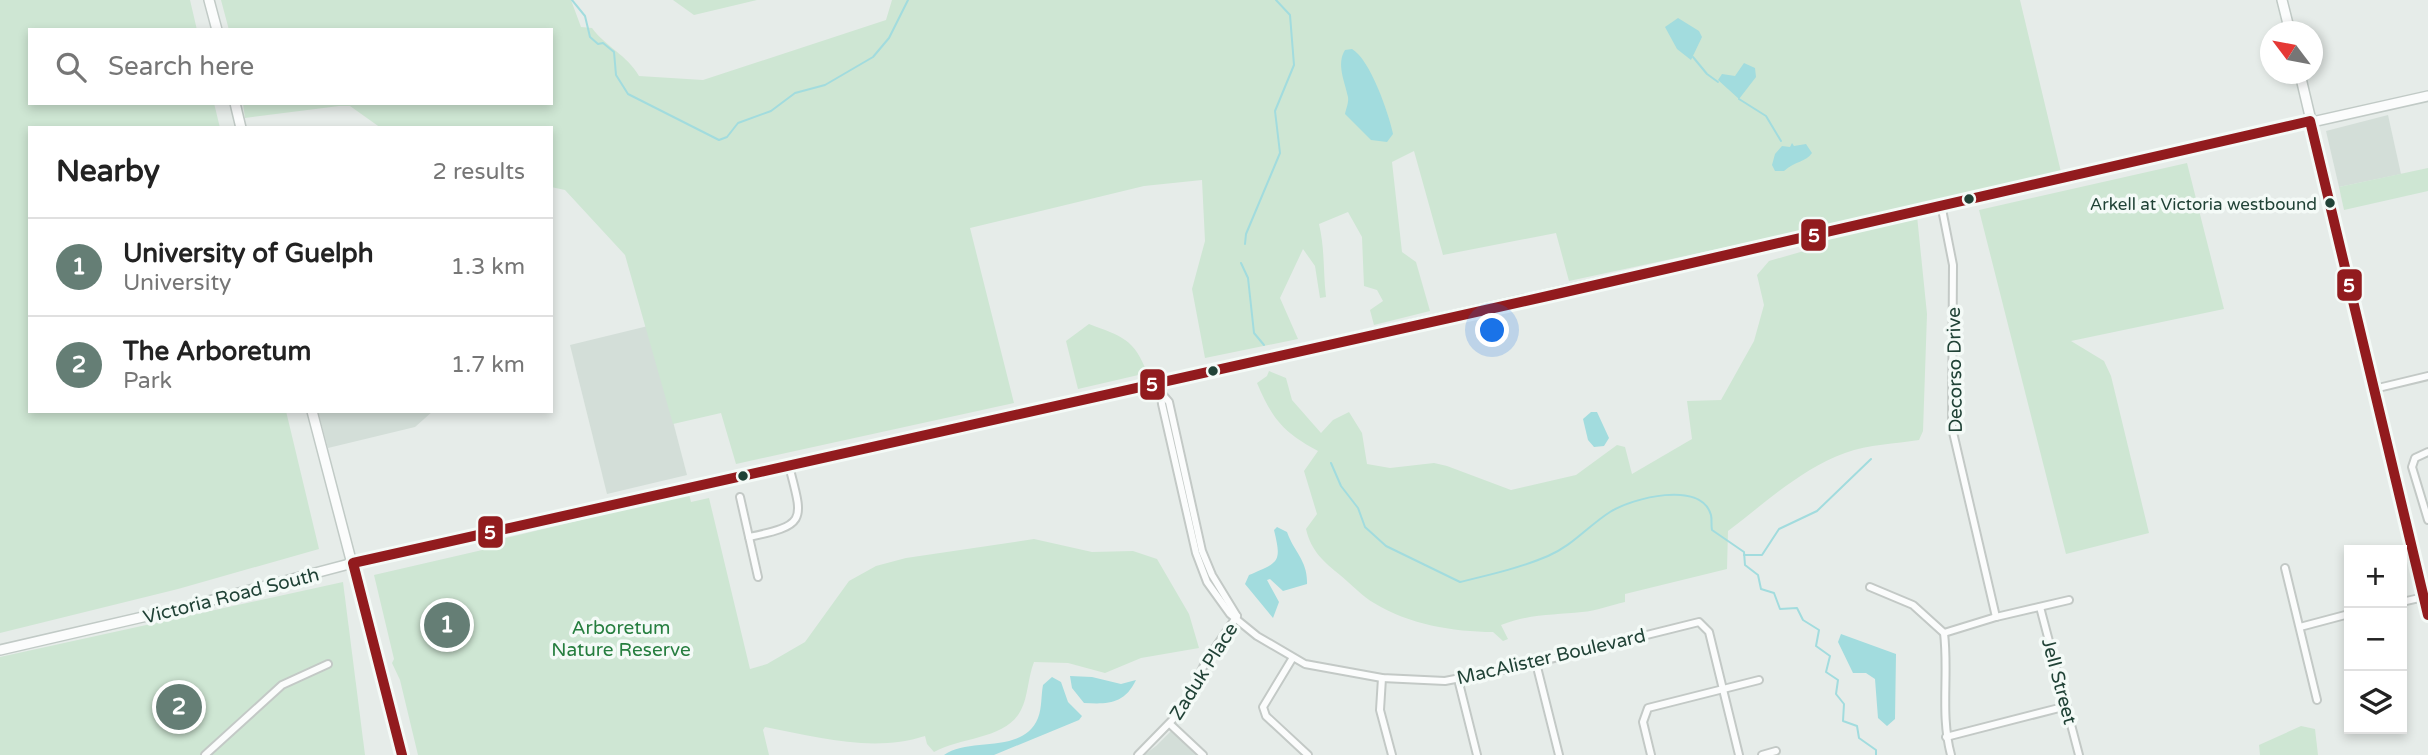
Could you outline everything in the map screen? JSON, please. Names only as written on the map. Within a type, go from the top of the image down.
[{"type":"main road","points":[[209,0],[216,28]]},
{"type":"main road","points":[[2282,0],[2287,21]]},
{"type":"main road","points":[[2302,84],[2426,596],[2428,615]]},
{"type":"main road","name":"Victoria Road South","points":[[0,650],[186,607],[354,563],[2428,96]]},
{"type":"main road","points":[[235,105],[241,126]]},
{"type":"main road","points":[[313,413],[354,563],[401,755]]},
{"type":"street","name":"Decorso Drive","points":[[1941,204],[1953,265],[1952,428],[1996,617]]},
{"type":"street","points":[[2374,389],[2428,376]]},
{"type":"street","name":"MacAlister Boulevard","points":[[1160,383],[1163,395],[1161,404],[1177,457],[1201,569],[1230,614],[1292,659],[1333,672],[1433,682],[1536,663],[1699,622],[1709,632],[1740,755]]},
{"type":"street","points":[[2428,453],[2415,458],[2413,467],[2428,520]]},
{"type":"street","points":[[749,537],[785,530],[794,523],[800,507],[789,466]]},
{"type":"street","points":[[740,497],[758,577]]},
{"type":"street","points":[[2285,568],[2317,700]]},
{"type":"street","points":[[1870,587],[1913,605],[1928,615],[1944,633],[1948,664],[1944,716],[1951,755]]},
{"type":"street","points":[[2407,601],[2426,596]]},
{"type":"street","points":[[1944,633],[1996,617],[2069,600]]},
{"type":"street","name":"Jell Street","points":[[2040,607],[2079,755]]},
{"type":"street","points":[[2300,627],[2344,615]]},
{"type":"street","name":"Zaduk Place","points":[[1138,755],[1171,724],[1188,702],[1206,661],[1237,617]]},
{"type":"street","points":[[1292,659],[1263,707],[1266,716],[1308,755]]},
{"type":"street","points":[[1536,663],[1559,755]]},
{"type":"street","points":[[205,755],[282,685],[328,664]]},
{"type":"street","points":[[1382,678],[1380,710],[1392,755]]},
{"type":"street","points":[[1458,679],[1477,755]]},
{"type":"street","points":[[1651,755],[1643,722],[1648,708],[1759,680]]},
{"type":"street","points":[[1946,737],[2067,706]]},
{"type":"street","points":[[1171,724],[1203,755]]},
{"type":"street","points":[[1762,755],[1776,751]]},
{"type":"shaded area","points":[[2388,115],[2401,174],[2339,187],[2326,131]]},
{"type":"shaded area","points":[[648,326],[687,475],[607,494],[570,345]]},
{"type":"shaded area","points":[[319,413],[431,413],[415,427],[328,448]]},
{"type":"shaded area","points":[[1171,731],[1196,755],[1144,755],[1156,746]]},
{"type":"green space","points":[[0,0],[190,0],[197,28],[28,28],[28,105],[214,105],[220,126],[28,126],[28,413],[286,413],[319,549],[178,589],[0,633]]},
{"type":"green space","points":[[221,0],[571,0],[581,27],[592,28],[629,62],[639,76],[703,80],[886,20],[892,0],[2020,0],[2061,172],[1916,206],[1927,314],[1923,431],[1919,440],[1854,450],[1798,477],[1728,531],[1727,569],[1625,594],[1625,602],[1598,609],[1511,621],[1501,625],[1508,639],[1503,641],[1493,632],[1431,625],[1387,610],[1365,597],[1324,561],[1311,544],[1306,529],[1317,514],[1304,471],[1318,451],[1296,438],[1280,424],[1257,383],[1267,376],[1269,371],[1286,378],[1292,400],[1321,433],[1333,420],[1349,412],[1362,433],[1367,464],[1390,468],[1434,463],[1511,490],[1576,475],[1617,445],[1625,447],[1632,474],[1692,439],[1687,401],[1721,400],[1754,341],[1764,305],[1757,275],[1769,261],[1825,245],[1820,227],[1569,281],[1556,233],[1443,255],[1414,151],[1392,162],[1402,252],[1416,262],[1430,311],[1374,325],[1370,310],[1383,301],[1377,290],[1364,286],[1362,237],[1348,212],[1319,224],[1326,297],[1320,298],[1315,266],[1303,249],[1280,298],[1298,339],[1205,358],[1192,289],[1205,241],[1202,180],[1144,186],[970,228],[1014,403],[736,464],[721,413],[673,424],[625,255],[565,190],[553,187],[553,126],[378,126],[350,106],[245,118],[243,105],[553,105],[553,28],[228,28]]},
{"type":"green space","points":[[673,0],[757,0],[694,15]]},
{"type":"green space","points":[[2187,163],[2224,309],[2071,341],[2104,361],[2111,376],[2149,533],[2066,554],[1979,210]]},
{"type":"green space","points":[[2428,168],[2428,191],[2344,210],[2339,187]]},
{"type":"green space","points":[[1089,324],[1126,340],[1137,353],[1147,373],[1078,389],[1066,341]]},
{"type":"green space","name":"Arboretum Nature Reserve","points":[[689,494],[691,502],[709,498],[750,669],[767,664],[805,642],[849,581],[876,566],[906,558],[1034,539],[1092,552],[1133,551],[1157,559],[1189,614],[1199,648],[1141,658],[1105,673],[1068,663],[1034,662],[1023,705],[1014,720],[995,732],[934,752],[927,744],[925,736],[886,743],[845,742],[765,727],[763,730],[769,755],[418,755],[400,680],[392,663],[394,659],[374,575],[491,548],[493,541]]},
{"type":"green space","points":[[343,582],[365,755],[0,755],[0,657]]},
{"type":"green space","points":[[2301,726],[2315,729],[2318,755],[2260,755],[2259,745]]},
{"type":"water","points":[[1678,18],[1699,31],[1702,37],[1691,60],[1677,49],[1665,27]]},
{"type":"water","points":[[1352,49],[1372,75],[1383,101],[1393,134],[1387,142],[1371,140],[1345,114],[1348,99],[1341,61],[1345,50]]},
{"type":"water","points":[[1744,63],[1755,68],[1756,77],[1739,99],[1718,80],[1722,74],[1735,76]]},
{"type":"water","points":[[1792,143],[1794,146],[1806,144],[1812,153],[1784,171],[1775,171],[1772,165],[1775,154],[1782,146],[1790,147]]},
{"type":"water","points":[[1591,412],[1597,412],[1609,438],[1604,446],[1594,447],[1588,440],[1583,419]]},
{"type":"water","points":[[1277,527],[1287,532],[1303,563],[1307,584],[1283,591],[1270,579],[1267,580],[1279,602],[1273,618],[1245,584],[1249,575],[1276,560],[1278,549],[1274,530]]},
{"type":"water","points":[[1841,634],[1896,654],[1895,719],[1887,726],[1878,718],[1875,679],[1866,673],[1853,673],[1838,642]]},
{"type":"water","points":[[1070,676],[1092,677],[1121,684],[1136,680],[1120,699],[1107,703],[1084,703],[1072,688]]},
{"type":"water","points":[[1052,677],[1061,682],[1068,702],[1082,716],[1079,720],[994,755],[944,755],[955,749],[1021,737],[1031,729],[1038,718],[1043,685]]},
{"type":"waterway","points":[[572,0],[585,16],[590,37],[614,52],[616,75],[628,94],[719,140],[727,137],[738,123],[771,111],[795,93],[825,85],[873,57],[889,38],[908,0]]},
{"type":"waterway","points":[[1245,244],[1246,234],[1280,153],[1275,111],[1294,65],[1290,15],[1276,0]]},
{"type":"waterway","points":[[1693,57],[1707,74],[1718,82]]},
{"type":"waterway","points":[[1739,99],[1766,116],[1781,141]]},
{"type":"waterway","points":[[1241,263],[1248,278],[1254,333],[1264,345]]},
{"type":"waterway","points":[[1744,555],[1762,555],[1779,529],[1817,511],[1871,459]]},
{"type":"waterway","points":[[1331,463],[1341,486],[1358,508],[1365,527],[1386,546],[1460,582],[1515,568],[1548,556],[1565,547],[1620,507],[1665,495],[1694,498],[1705,504],[1711,515],[1712,530],[1744,552],[1745,565],[1758,575],[1761,589],[1774,593],[1780,609],[1797,608],[1803,620],[1819,630],[1816,646],[1830,656],[1826,672],[1838,680],[1836,694],[1844,704],[1843,721],[1857,726],[1859,738],[1876,750],[1876,755]]},
{"type":"transit line","name":"5","points":[[402,755],[353,563],[1561,293],[2310,121],[2428,615]]},
{"type":"place","name":"Arkell at Victoria westbound","points":[[2330,203]]},
{"type":"place","name":"University of Guelph","points":[[447,625]]},
{"type":"place","name":"The Arboretum","points":[[179,707]]}]
